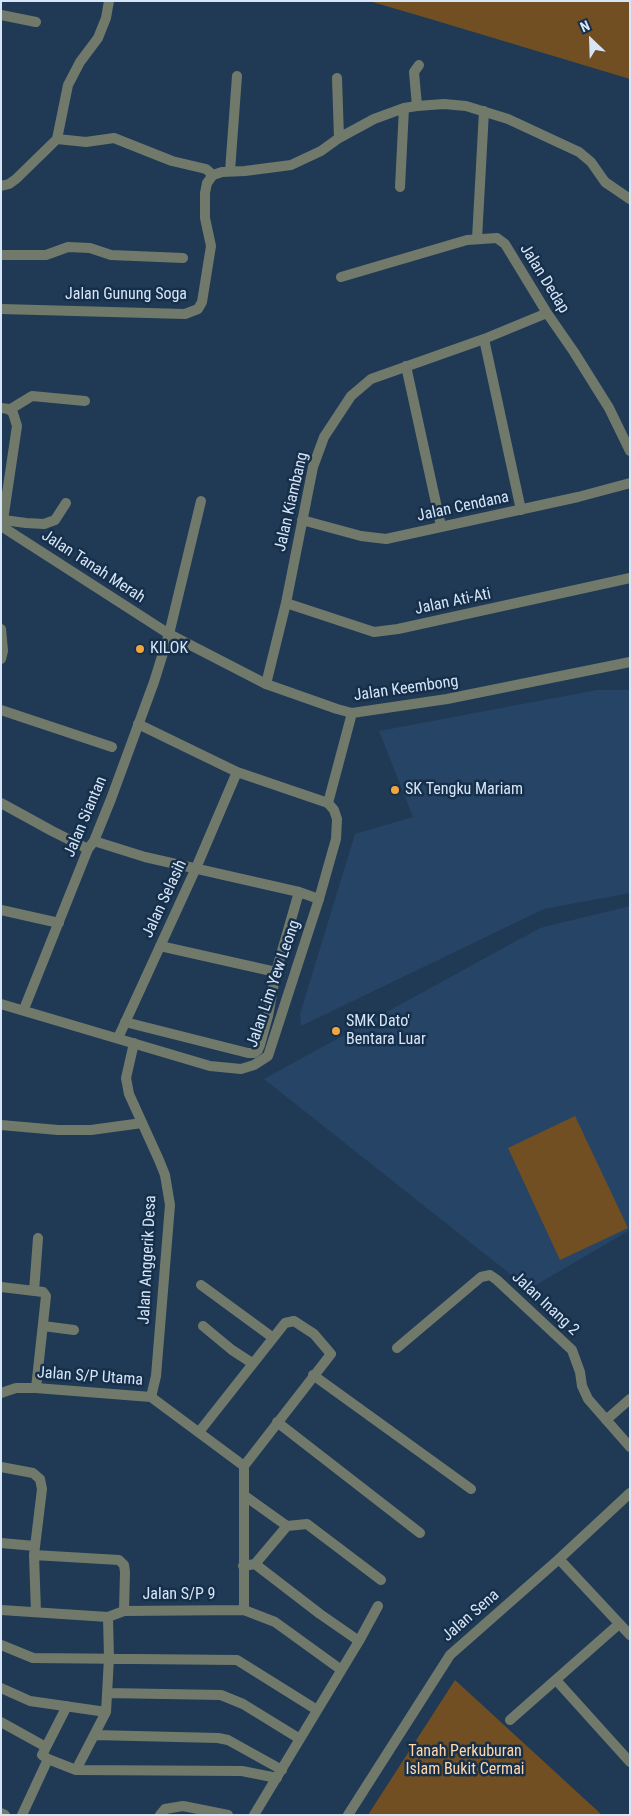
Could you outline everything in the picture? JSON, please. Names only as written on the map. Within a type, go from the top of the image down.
[{"type":"street","points":[[1,186],[9,184],[16,179],[57,139],[68,85],[80,62],[98,38],[106,18],[108,1]]},
{"type":"street","points":[[1,15],[36,22]]},
{"type":"street","points":[[417,106],[414,72],[419,66]]},
{"type":"street","points":[[230,171],[237,76]]},
{"type":"street","points":[[338,78],[339,138]]},
{"type":"street","points":[[57,139],[86,142],[114,138],[172,161],[206,169],[213,175],[230,171],[291,165],[321,151],[339,138],[374,119],[404,108],[444,104],[466,106],[508,119],[579,152],[590,162],[605,182],[630,198]]},
{"type":"street","points":[[400,187],[404,108]]},
{"type":"street","points":[[477,239],[484,111]]},
{"type":"street","name":"Jalan Gunung Soga","points":[[1,309],[185,314],[198,309],[202,302],[211,246],[205,218],[205,193],[207,183],[213,175]]},
{"type":"street","name":"Jalan Dedap","points":[[341,277],[467,240],[497,238],[505,244],[609,408],[630,451]]},
{"type":"street","points":[[1,255],[46,255],[68,247],[90,248],[111,255],[183,258]]},
{"type":"street","name":"Jalan Kiambang","points":[[266,684],[286,603],[313,467],[324,437],[351,396],[371,379],[484,339],[547,313]]},
{"type":"street","points":[[484,339],[521,510]]},
{"type":"street","points":[[406,366],[441,526]]},
{"type":"street","points":[[66,502],[55,520],[44,524],[2,524],[17,426],[16,419],[5,409],[32,396],[85,401]]},
{"type":"street","name":"Jalan Cendana","points":[[302,520],[361,536],[386,539],[521,510],[630,483]]},
{"type":"street","name":"Jalan Siantan","points":[[24,1010],[111,799],[154,682],[169,634],[201,501]]},
{"type":"street","name":"Jalan Tanah Merah","points":[[2,524],[169,634]]},
{"type":"street","name":"Jalan Ati-Ati","points":[[286,603],[374,632],[398,629],[630,578]]},
{"type":"street","points":[[1,629],[3,651],[1,659]]},
{"type":"street","name":"Jalan Keembong","points":[[169,634],[266,684],[337,710],[352,713],[447,699],[630,662]]},
{"type":"street","points":[[1,710],[112,747]]},
{"type":"street","points":[[138,724],[237,772],[328,803],[352,713]]},
{"type":"street","name":"Jalan Selasih","points":[[118,1038],[196,868],[237,772]]},
{"type":"street","points":[[1,803],[52,831],[91,845],[299,892],[319,899]]},
{"type":"street","name":"Jalan Lim Yew Leong","points":[[1,1004],[210,1066],[241,1069],[254,1066],[268,1056],[319,899],[336,839],[337,819],[334,810],[328,803]]},
{"type":"street","points":[[125,1022],[254,1053],[260,1045],[268,1016],[276,972],[299,892]]},
{"type":"street","points":[[1,910],[59,922]]},
{"type":"street","points":[[160,946],[276,972]]},
{"type":"street","name":"Jalan Anggerik Desa","points":[[134,1044],[126,1078],[129,1094],[165,1174],[170,1205],[157,1368],[151,1397]]},
{"type":"street","points":[[1,1125],[58,1130],[91,1130],[142,1123]]},
{"type":"street","points":[[34,1291],[38,1238]]},
{"type":"street","name":"Jalan Inang 2","points":[[397,1348],[481,1276],[490,1276],[497,1280],[572,1350],[580,1372],[582,1386],[588,1399],[630,1447]]},
{"type":"street","points":[[201,1286],[272,1338]]},
{"type":"street","points":[[1,1287],[43,1292],[46,1296],[36,1388]]},
{"type":"street","points":[[199,1432],[285,1322],[294,1321],[314,1334],[331,1354],[244,1466],[244,1610]]},
{"type":"street","points":[[43,1326],[74,1330]]},
{"type":"street","points":[[203,1326],[232,1350],[252,1363]]},
{"type":"street","points":[[313,1375],[471,1488]]},
{"type":"street","name":"Jalan S/P Utama","points":[[1,1393],[16,1388],[36,1388],[151,1397],[244,1466]]},
{"type":"street","points":[[606,1420],[630,1399]]},
{"type":"street","points":[[277,1422],[420,1533]]},
{"type":"street","points":[[1,1467],[33,1473],[40,1479],[42,1498],[35,1551],[36,1612]]},
{"type":"street","name":"Jalan Sena","points":[[348,1815],[450,1655],[560,1559],[630,1493]]},
{"type":"street","points":[[245,1496],[287,1526],[306,1524],[381,1580]]},
{"type":"street","points":[[243,1566],[255,1564],[287,1526]]},
{"type":"street","points":[[1,1542],[35,1551],[119,1560],[124,1565],[125,1572],[124,1611]]},
{"type":"street","points":[[560,1559],[630,1635]]},
{"type":"street","points":[[255,1564],[320,1614],[359,1640]]},
{"type":"street","points":[[254,1815],[378,1606]]},
{"type":"street","name":"Jalan S/P 9","points":[[1,1610],[108,1617],[124,1611],[244,1610],[275,1622],[340,1669]]},
{"type":"street","points":[[76,1770],[106,1712],[109,1658],[108,1617]]},
{"type":"street","points":[[510,1720],[619,1624]]},
{"type":"street","points":[[1,1645],[33,1658],[237,1660],[317,1710]]},
{"type":"street","points":[[556,1680],[630,1762]]},
{"type":"street","points":[[1,1688],[30,1701],[106,1712]]},
{"type":"street","points":[[107,1693],[221,1695],[243,1704],[300,1738]]},
{"type":"street","points":[[67,1706],[42,1755],[76,1770],[242,1771],[279,1774]]},
{"type":"street","points":[[1,1722],[46,1747]]},
{"type":"street","points":[[94,1735],[228,1740],[279,1774]]},
{"type":"street","points":[[22,1815],[48,1759]]},
{"type":"street","points":[[160,1815],[165,1809],[183,1806],[228,1815]]},
{"type":"street","points":[[1,1813],[5,1815]]},
{"type":"shaded area","points":[[597,690],[630,690],[630,893],[544,909],[301,1026],[300,1014],[355,834],[413,817],[379,731]]},
{"type":"shaded area","points":[[630,906],[630,1230],[529,1289],[264,1079],[540,928]]},
{"type":"green space","points":[[369,1],[630,1],[630,79],[427,18]]},
{"type":"green space","points":[[575,1116],[628,1228],[560,1260],[508,1148]]},
{"type":"green space","name":"Tanah Perkuburan Islam Bukit Cermai","points":[[455,1680],[602,1815],[368,1815]]},
{"type":"place","name":"KILOK","points":[[140,649]]},
{"type":"place","name":"SK Tengku Mariam","points":[[395,790]]},
{"type":"place","name":"SMK Dato' Bentara Luar","points":[[336,1031]]}]
